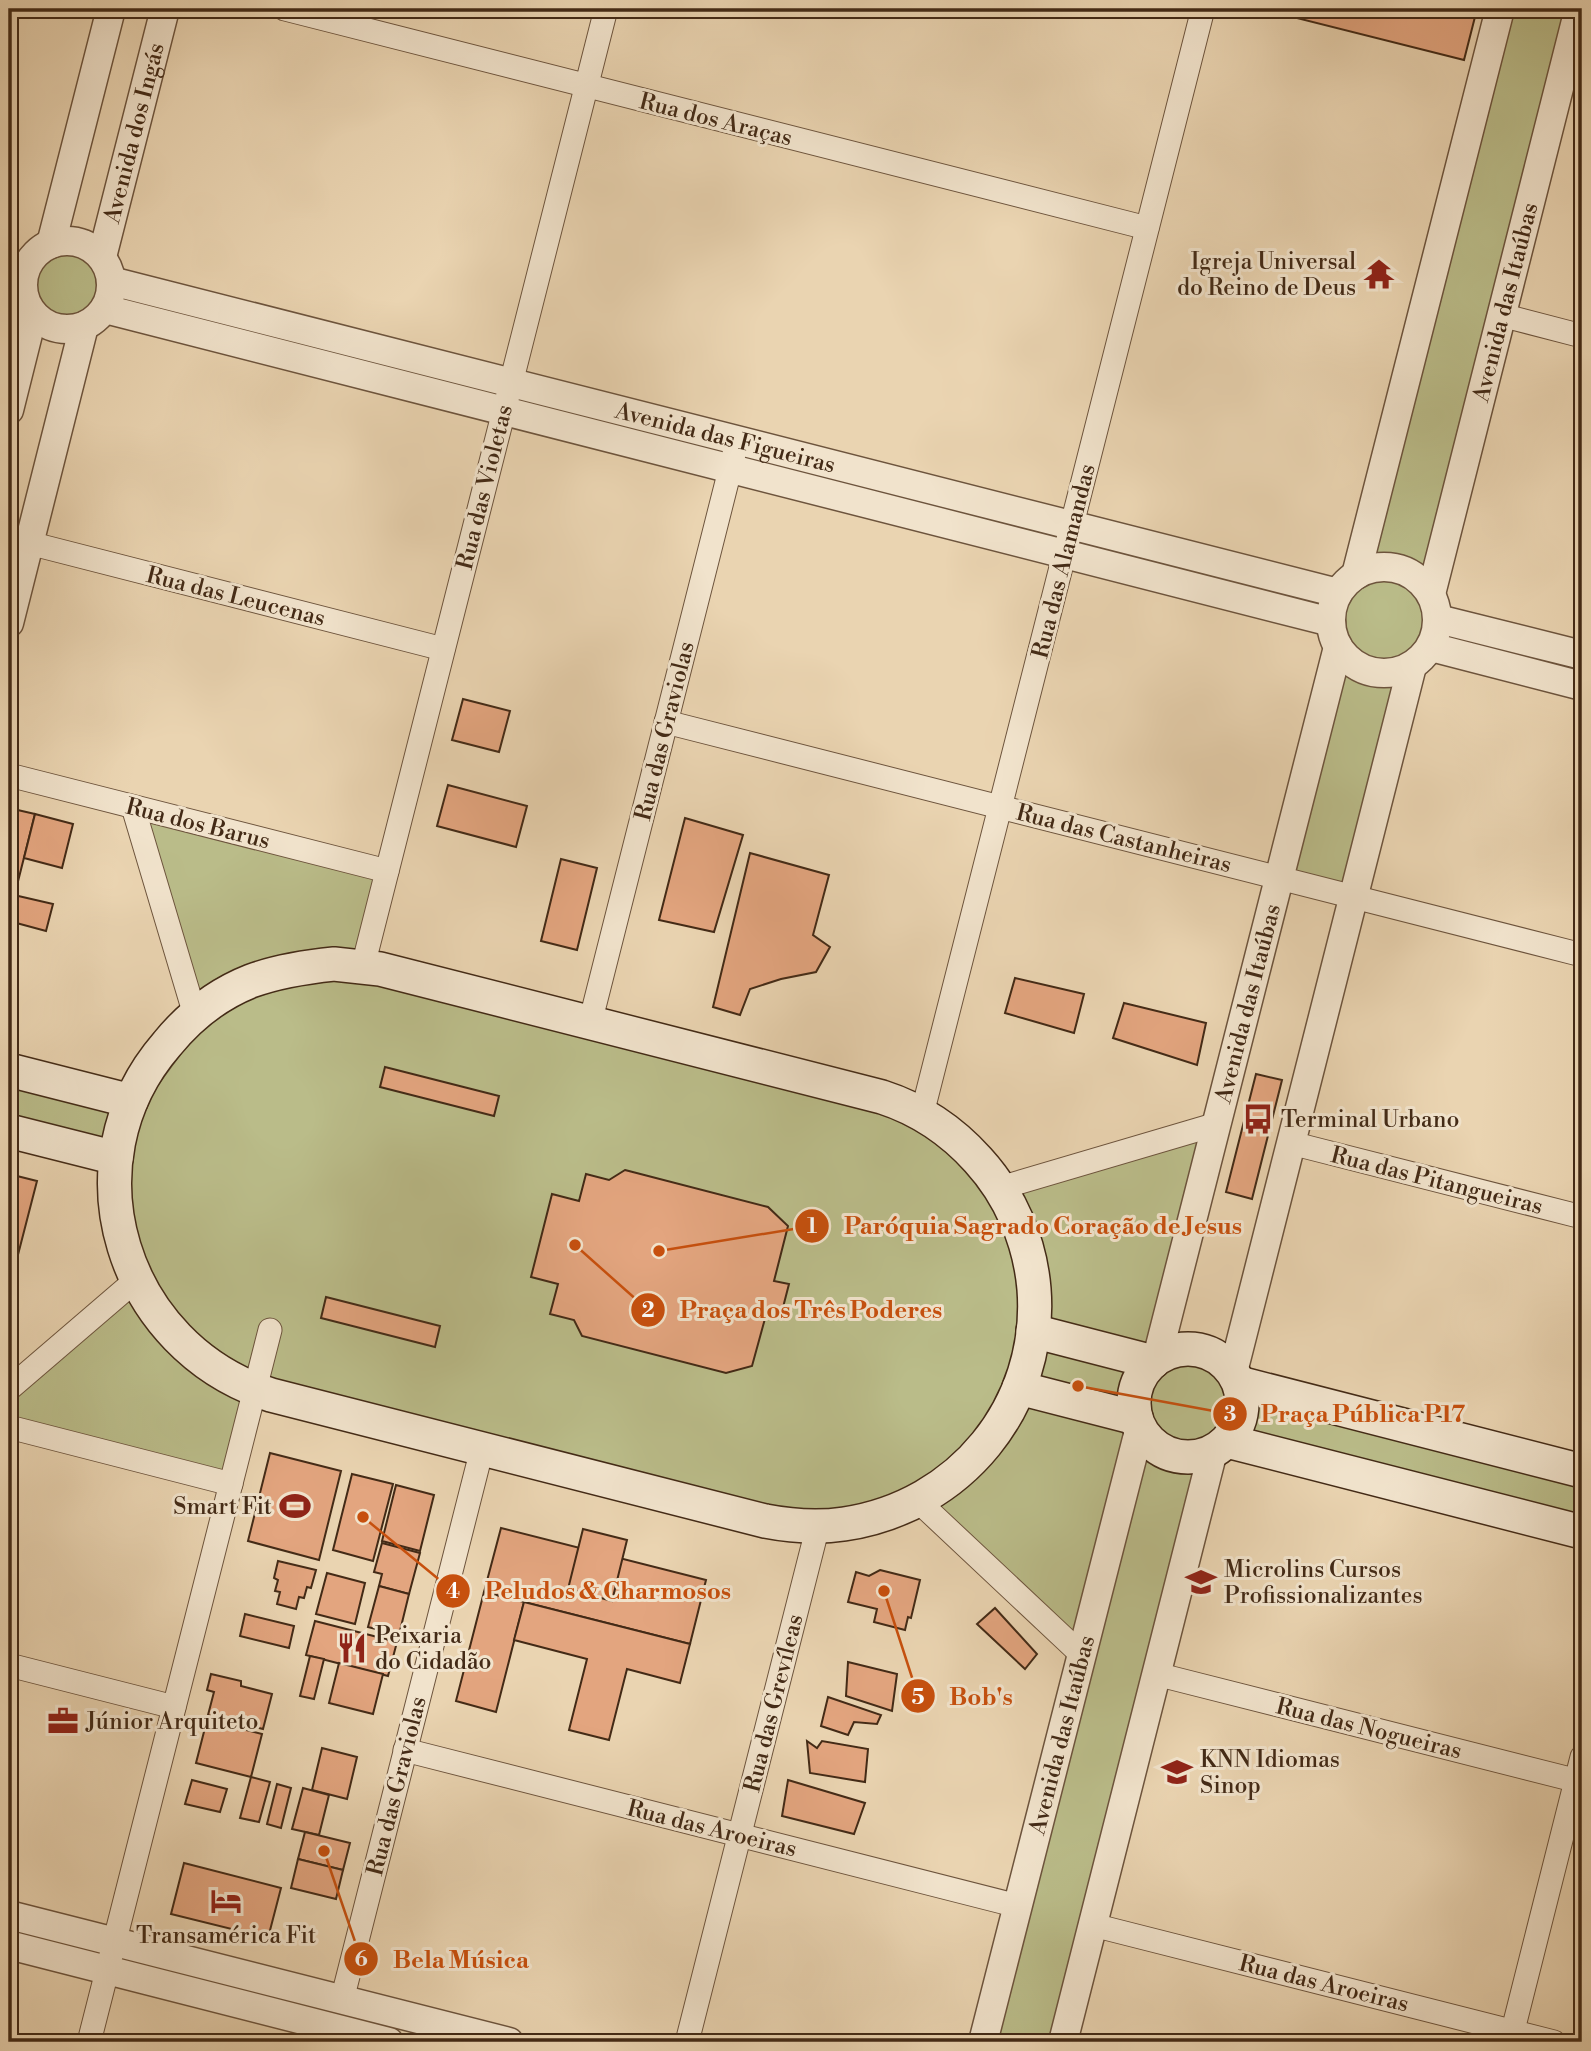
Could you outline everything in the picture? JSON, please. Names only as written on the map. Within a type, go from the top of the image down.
[{"type":"main road","points":[[334,964],[363,966],[590,1023],[882,1097],[922,1114],[947,1130],[988,1170],[1017,1220],[1027,1247],[1033,1275],[1033,1331],[1028,1362],[1006,1415],[990,1439],[950,1480],[900,1509],[873,1518],[818,1526],[765,1521],[255,1390],[211,1367],[181,1343],[162,1321],[136,1280],[123,1245],[114,1188],[121,1131],[142,1077],[158,1053],[177,1031],[223,995],[276,973],[334,964]]},
{"type":"main road","points":[[9,1070],[131,1101]]},
{"type":"main road","points":[[9,1131],[116,1158]]},
{"type":"main road","points":[[1033,1331],[1155,1360]]},
{"type":"main road","points":[[1178,1350],[1199,1350],[1219,1358],[1236,1378],[1243,1403],[1242,1414],[1234,1433],[1220,1446],[1199,1456],[1167,1453],[1150,1441],[1138,1422],[1135,1392],[1143,1373],[1155,1360],[1178,1350]]},
{"type":"main road","points":[[1236,1378],[1582,1471]]},
{"type":"main road","points":[[1019,1388],[1138,1422]]},
{"type":"main road","points":[[1220,1446],[1582,1532]]},
{"type":"street","points":[[9,410],[24,296],[16,273],[36,253],[51,244],[111,9]]},
{"type":"street","name":"Avenida dos Ingás","points":[[107,269],[165,9]]},
{"type":"street","name":"Rua dos Araças","points":[[285,9],[1147,229]]},
{"type":"street","name":"Rua das Violetas","points":[[363,966],[606,9]]},
{"type":"street","name":"Rua das Alamandas","points":[[922,1114],[1203,9]]},
{"type":"street","points":[[1334,634],[1333,606],[1347,584],[1500,9]]},
{"type":"street","name":"Avenida das Itaúbas","points":[[1434,606],[1502,315],[1580,10]]},
{"type":"street","name":"Avenida das Figueiras","points":[[51,244],[79,242],[90,247],[107,269],[511,383],[1072,526],[1347,584],[1374,568],[1403,570],[1427,587],[1434,606],[1582,656]]},
{"type":"street","points":[[9,623],[29,543],[94,318],[110,297],[107,269]]},
{"type":"street","name":"Avenida das Figueiras","points":[[23,307],[55,328],[66,330],[94,318],[504,411],[1065,554],[1334,634],[1346,658],[1368,671],[1395,673],[1422,656],[1582,686]]},
{"type":"street","points":[[1502,315],[1582,336]]},
{"type":"street","name":"Rua das Graviolas","points":[[590,1023],[738,440]]},
{"type":"street","name":"Rua das Leucenas","points":[[29,543],[443,649]]},
{"type":"street","points":[[1236,1378],[1291,1143],[1354,897],[1422,656],[1438,628],[1434,606]]},
{"type":"street","name":"Avenida das Itaúbas","points":[[1155,1360],[1279,877],[1334,634]]},
{"type":"street","name":"Rua das Castanheiras","points":[[666,722],[1582,955]]},
{"type":"street","name":"Rua dos Barus","points":[[9,775],[387,871]]},
{"type":"street","points":[[133,807],[195,1015]]},
{"type":"street","points":[[1000,1188],[1217,1124]]},
{"type":"street","name":"Rua das Pitangueiras","points":[[1291,1143],[1582,1217]]},
{"type":"street","points":[[9,1389],[136,1280]]},
{"type":"street","points":[[89,2042],[270,1329]]},
{"type":"street","name":"Avenida das Itaúbas","points":[[983,2042],[1082,1655],[1138,1422]]},
{"type":"street","points":[[9,1427],[231,1484]]},
{"type":"street","points":[[1063,2042],[1156,1674],[1220,1446]]},
{"type":"street","name":"Rua das Graviolas","points":[[342,2000],[482,1449]]},
{"type":"street","points":[[917,1500],[1082,1655]]},
{"type":"street","name":"Rua das Grevíleas","points":[[687,2042],[818,1526]]},
{"type":"street","points":[[9,1665],[174,1707]]},
{"type":"street","name":"Rua das Nogueiras","points":[[1156,1674],[1579,1781]]},
{"type":"street","name":"Rua das Aroeiras","points":[[405,1750],[1018,1906]]},
{"type":"street","points":[[1511,2037],[1579,1781],[1582,1757]]},
{"type":"street","points":[[9,1915],[509,2042]]},
{"type":"street","name":"Rua das Aroeiras","points":[[1093,1925],[1511,2037],[1554,2042]]},
{"type":"street","points":[[9,1945],[389,2042]]},
{"type":"green space","points":[[1511,9],[1568,9],[1426,567],[1400,557],[1372,558]]},
{"type":"green space","points":[[61,253],[73,253],[90,262],[97,273],[97,297],[90,308],[73,317],[61,317],[49,312],[40,303],[35,291],[35,279],[40,267],[49,258]]},
{"type":"green space","points":[[1384,578],[1400,581],[1414,590],[1423,604],[1426,620],[1423,636],[1414,650],[1400,659],[1384,662],[1368,659],[1354,650],[1345,636],[1342,620],[1345,604],[1354,590],[1368,581]]},
{"type":"green space","points":[[1344,666],[1368,680],[1396,684],[1345,887],[1292,873]]},
{"type":"green space","points":[[143,816],[393,879],[376,958],[197,1000]]},
{"type":"green space","points":[[362,977],[873,1106],[917,1124],[980,1177],[1016,1248],[1023,1331],[997,1409],[943,1471],[869,1508],[786,1514],[257,1379],[170,1315],[133,1242],[127,1159],[140,1109],[204,1022],[280,983]]},
{"type":"green space","points":[[9,1081],[117,1109],[107,1145],[9,1120]]},
{"type":"green space","points":[[1203,1135],[1148,1349],[1133,1369],[1126,1386],[1124,1403],[1128,1428],[1075,1639],[932,1505],[1025,1401],[1015,1191]]},
{"type":"green space","points":[[131,1294],[250,1399],[242,1480],[9,1420],[9,1397]]},
{"type":"green space","points":[[1188,1359],[1205,1362],[1219,1371],[1228,1385],[1231,1402],[1228,1419],[1219,1433],[1205,1442],[1188,1445],[1171,1442],[1157,1433],[1148,1419],[1145,1402],[1148,1385],[1157,1371],[1171,1362]]},
{"type":"green space","points":[[1254,1398],[1582,1482],[1582,1521],[1245,1435],[1253,1415]]},
{"type":"green space","points":[[1145,1451],[1170,1464],[1198,1467],[1051,2042],[995,2042]]},
{"type":"building","points":[[1261,9],[1477,9],[1464,60]]},
{"type":"building","points":[[463,699],[510,711],[499,752],[452,740]]},
{"type":"building","points":[[448,785],[527,806],[516,847],[437,826]]},
{"type":"building","points":[[9,808],[35,814],[9,917]]},
{"type":"building","points":[[35,814],[73,824],[62,868],[24,858]]},
{"type":"building","points":[[685,818],[743,835],[714,932],[659,920]]},
{"type":"building","points":[[750,853],[829,875],[813,935],[830,947],[816,972],[750,989],[740,1015],[713,1007]]},
{"type":"building","points":[[561,859],[597,868],[577,950],[541,941]]},
{"type":"building","points":[[14,895],[53,904],[46,931],[9,921]]},
{"type":"building","points":[[1015,978],[1084,994],[1074,1033],[1005,1013]]},
{"type":"building","points":[[1124,1003],[1206,1023],[1197,1065],[1113,1038]]},
{"type":"building","points":[[385,1067],[499,1096],[494,1116],[380,1087]]},
{"type":"building","points":[[1256,1074],[1282,1080],[1252,1199],[1226,1192]]},
{"type":"building","points":[[625,1170],[768,1207],[788,1226],[774,1281],[789,1284],[780,1319],[766,1315],[752,1366],[726,1373],[582,1336],[574,1320],[550,1314],[558,1284],[531,1277],[552,1194],[579,1201],[586,1174],[609,1180]]},
{"type":"building","points":[[9,1174],[37,1181],[12,1278],[9,1277]]},
{"type":"building","points":[[326,1297],[440,1326],[435,1347],[321,1318]]},
{"type":"building","name":"Smart Fit","points":[[270,1453],[341,1471],[319,1560],[248,1541]]},
{"type":"building","points":[[352,1474],[393,1484],[373,1561],[333,1550]]},
{"type":"building","points":[[396,1485],[434,1495],[420,1551],[382,1541]]},
{"type":"building","points":[[501,1528],[706,1580],[690,1644],[484,1592]]},
{"type":"building","points":[[583,1529],[627,1540],[612,1601],[568,1589]]},
{"type":"building","points":[[382,1543],[420,1553],[409,1594],[379,1586],[382,1574],[374,1572]]},
{"type":"building","points":[[278,1561],[316,1570],[311,1588],[307,1587],[304,1598],[299,1597],[296,1609],[277,1604],[280,1592],[275,1591],[278,1580],[274,1578]]},
{"type":"building","points":[[880,1570],[920,1580],[911,1618],[908,1617],[905,1630],[874,1622],[877,1609],[848,1602],[856,1572],[869,1576]]},
{"type":"building","points":[[327,1573],[365,1583],[355,1624],[316,1614]]},
{"type":"building","points":[[379,1586],[409,1594],[399,1635],[368,1627]]},
{"type":"building","points":[[484,1592],[524,1602],[496,1712],[456,1701]]},
{"type":"building","points":[[524,1602],[690,1644],[680,1683],[627,1669],[609,1740],[569,1730],[587,1659],[514,1640]]},
{"type":"building","points":[[995,1608],[1037,1654],[1025,1669],[977,1624]]},
{"type":"building","points":[[245,1614],[294,1626],[289,1648],[240,1636]]},
{"type":"building","name":"Peixaria do Cidadão","points":[[315,1621],[397,1642],[388,1676],[306,1655]]},
{"type":"building","points":[[310,1656],[324,1659],[314,1699],[300,1696]]},
{"type":"building","points":[[848,1662],[897,1674],[892,1711],[846,1696]]},
{"type":"building","points":[[339,1663],[383,1674],[373,1714],[329,1703]]},
{"type":"building","points":[[211,1674],[241,1681],[241,1686],[272,1694],[263,1729],[208,1715],[214,1692],[207,1690]]},
{"type":"building","points":[[828,1697],[881,1715],[877,1724],[854,1722],[848,1735],[821,1726]]},
{"type":"building","points":[[207,1720],[262,1734],[251,1777],[196,1763]]},
{"type":"building","points":[[807,1741],[817,1748],[822,1741],[868,1749],[865,1782],[810,1773]]},
{"type":"building","points":[[322,1748],[357,1757],[347,1799],[312,1790]]},
{"type":"building","points":[[251,1777],[270,1782],[259,1822],[240,1818]]},
{"type":"building","points":[[192,1780],[227,1789],[220,1812],[185,1804]]},
{"type":"building","points":[[788,1780],[865,1803],[854,1834],[782,1816]]},
{"type":"building","points":[[277,1784],[291,1788],[281,1828],[267,1824]]},
{"type":"building","points":[[303,1788],[329,1795],[319,1835],[292,1829]]},
{"type":"building","points":[[305,1832],[350,1843],[343,1870],[298,1859]]},
{"type":"building","points":[[298,1859],[343,1870],[336,1899],[291,1888]]},
{"type":"building","name":"Transamérica Fit","points":[[184,1863],[281,1888],[268,1938],[171,1914]]},
{"type":"place","name":"Igreja Universal do Reino de Deus","points":[[1379,274]]},
{"type":"place","name":"Terminal Urbano","points":[[1258,1119]]},
{"type":"place","name":"Praça dos Três Poderes","points":[[575,1245]]},
{"type":"place","name":"Paróquia Sagrado Coração de Jesus","points":[[659,1251]]},
{"type":"place","name":"Praça Pública P17","points":[[1078,1386]]},
{"type":"place","name":"Smart Fit","points":[[295,1506]]},
{"type":"place","name":"Peludos & Charmosos","points":[[363,1517]]},
{"type":"place","name":"Microlins Cursos Profissionalizantes","points":[[1201,1582]]},
{"type":"place","name":"Bob's","points":[[884,1591]]},
{"type":"place","name":"Peixaria do Cidadão","points":[[352,1648]]},
{"type":"place","name":"Júnior Arquiteto","points":[[63,1721]]},
{"type":"place","name":"KNN Idiomas Sinop","points":[[1177,1772]]},
{"type":"place","name":"Bela Música","points":[[324,1851]]},
{"type":"place","name":"Transamérica Fit","points":[[226,1901]]}]
